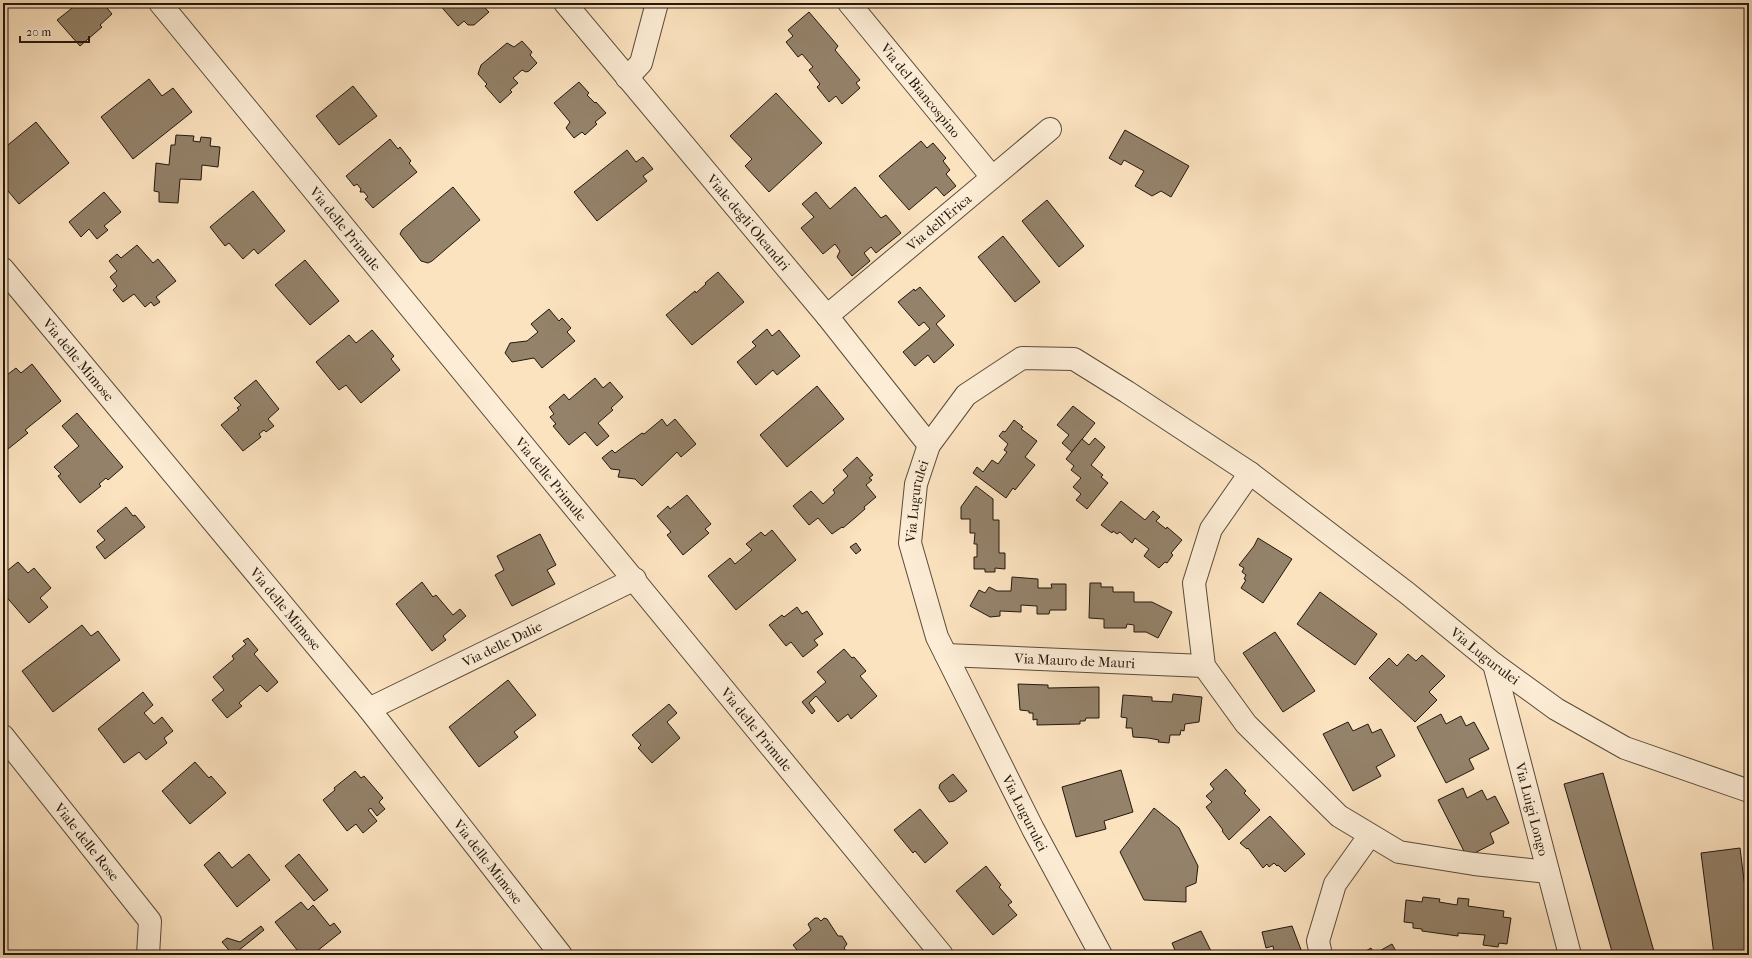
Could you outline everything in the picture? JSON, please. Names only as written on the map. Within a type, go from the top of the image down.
[{"type":"street","name":"Via delle Primule","points":[[160,3],[635,579],[942,955]]},
{"type":"street","name":"Viale degli Oleandri","points":[[565,3],[827,316],[929,445]]},
{"type":"street","points":[[627,78],[641,63],[657,3]]},
{"type":"street","name":"Via del Biancospino","points":[[849,3],[992,177]]},
{"type":"street","name":"Via dell'Erica","points":[[827,316],[1050,129]]},
{"type":"street","name":"Via delle Mimose","points":[[3,269],[369,709],[561,955]]},
{"type":"street","name":"Via Lugurulei","points":[[1101,955],[1033,829],[937,637],[910,543],[916,484],[929,445],[966,395],[1022,358],[1074,359],[1250,473],[1406,593],[1494,664],[1556,710],[1625,748],[1749,791]]},
{"type":"street","points":[[1250,473],[1211,529],[1194,583],[1204,666],[1246,724],[1339,816],[1399,852],[1474,864],[1548,872]]},
{"type":"street","name":"Via delle Dalie","points":[[369,709],[635,579]]},
{"type":"street","name":"Via Mauro de Mauri","points":[[946,655],[1204,666]]},
{"type":"street","name":"Via Luigi Longo","points":[[1494,664],[1570,955]]},
{"type":"street","name":"Viale delle Rose","points":[[3,736],[150,921],[148,955]]},
{"type":"street","points":[[1321,955],[1318,941],[1335,884],[1370,835]]},
{"type":"building","points":[[74,3],[103,3],[112,14],[100,25],[102,27],[80,46],[57,20],[76,5]]},
{"type":"building","points":[[438,3],[487,3],[483,6],[489,12],[474,25],[468,25],[464,21],[458,26]]},
{"type":"building","points":[[809,12],[838,46],[835,50],[860,80],[856,83],[860,88],[842,104],[836,96],[829,102],[817,87],[820,84],[809,70],[813,67],[802,54],[798,57],[786,42],[793,36],[788,30]]},
{"type":"building","points":[[522,41],[532,52],[530,55],[537,63],[529,71],[526,72],[522,70],[513,78],[518,83],[510,90],[512,92],[500,103],[485,86],[487,84],[478,74],[481,65],[507,43],[514,47]]},
{"type":"building","points":[[149,79],[162,96],[173,88],[192,112],[133,159],[101,117]]},
{"type":"building","points":[[579,82],[589,93],[587,95],[606,113],[595,122],[597,124],[585,135],[582,132],[574,138],[566,128],[570,122],[554,103]]},
{"type":"building","points":[[353,86],[377,116],[339,145],[316,116]]},
{"type":"building","points":[[776,93],[822,143],[769,192],[745,166],[752,159],[730,136]]},
{"type":"building","points":[[36,122],[69,163],[19,204],[3,185],[3,149]]},
{"type":"building","points":[[1125,130],[1189,166],[1171,197],[1161,191],[1152,196],[1135,186],[1144,171],[1124,160],[1121,165],[1109,158]]},
{"type":"building","points":[[176,135],[194,136],[193,141],[200,142],[201,137],[211,138],[210,146],[220,147],[218,167],[202,165],[201,180],[180,179],[178,203],[159,202],[159,192],[154,191],[156,163],[169,165],[171,145],[175,145]]},
{"type":"building","points":[[390,139],[398,149],[400,147],[411,161],[409,163],[417,172],[373,208],[365,199],[368,197],[364,192],[360,192],[361,189],[357,184],[354,186],[346,176]]},
{"type":"building","points":[[921,141],[927,148],[933,143],[946,158],[943,161],[950,170],[946,174],[956,186],[944,196],[936,187],[909,210],[879,176]]},
{"type":"building","points":[[627,150],[636,162],[643,157],[653,169],[643,176],[647,181],[597,221],[574,192]]},
{"type":"building","points":[[453,187],[480,220],[432,261],[428,263],[421,261],[400,234],[402,230]]},
{"type":"building","points":[[855,187],[881,218],[886,215],[901,233],[876,253],[871,247],[864,253],[870,261],[852,276],[837,257],[840,251],[835,244],[823,254],[801,228],[814,217],[802,204],[816,192],[830,209]]},
{"type":"building","points":[[253,191],[285,231],[258,254],[254,249],[243,259],[229,243],[225,246],[210,227]]},
{"type":"building","points":[[104,192],[121,212],[104,226],[108,230],[97,239],[89,229],[81,237],[69,222]]},
{"type":"building","points":[[1047,200],[1084,246],[1059,267],[1022,221]]},
{"type":"building","points":[[1003,236],[1040,282],[1015,302],[978,257]]},
{"type":"building","points":[[137,245],[153,263],[158,259],[176,281],[156,297],[160,302],[154,306],[151,302],[145,307],[134,294],[123,302],[113,290],[117,286],[110,277],[117,271],[109,261],[117,254],[121,258]]},
{"type":"building","points":[[305,260],[339,301],[310,325],[275,285]]},
{"type":"building","points":[[718,272],[744,302],[692,345],[666,315],[695,291],[696,293]]},
{"type":"building","points":[[920,287],[945,316],[936,324],[954,345],[934,363],[928,355],[915,366],[903,352],[930,329],[924,322],[919,326],[898,302],[914,289],[915,291]]},
{"type":"building","points":[[549,309],[559,321],[562,318],[571,328],[567,332],[575,341],[542,368],[534,358],[512,362],[505,353],[510,343],[527,341],[538,332],[531,324]]},
{"type":"building","points":[[767,329],[772,336],[779,330],[800,356],[777,375],[773,370],[756,385],[737,362],[756,346],[752,342]]},
{"type":"building","points":[[372,330],[394,356],[391,359],[400,370],[361,403],[346,385],[339,390],[316,362],[349,335],[356,343]]},
{"type":"building","points":[[32,364],[61,401],[25,430],[28,433],[3,453],[3,378],[16,368],[21,373]]},
{"type":"building","points":[[595,378],[603,388],[610,382],[623,397],[611,408],[613,410],[598,423],[609,436],[597,446],[585,432],[569,445],[553,426],[556,424],[550,417],[554,414],[549,407],[564,394],[569,400]]},
{"type":"building","points":[[256,380],[279,409],[268,419],[274,426],[266,432],[264,430],[259,434],[261,437],[243,451],[221,425],[239,410],[237,408],[241,405],[234,398]]},
{"type":"building","points":[[817,386],[844,419],[787,467],[760,435]]},
{"type":"building","points":[[1073,406],[1095,423],[1072,452],[1062,443],[1069,435],[1057,425]]},
{"type":"building","points":[[77,413],[123,467],[108,480],[106,478],[99,484],[101,486],[80,503],[58,476],[61,474],[54,467],[79,446],[62,426]]},
{"type":"building","points":[[662,419],[667,426],[675,419],[696,444],[681,457],[677,452],[642,486],[635,479],[618,477],[620,470],[611,469],[602,458],[612,450],[615,453],[642,433],[644,434]]},
{"type":"building","points":[[1014,420],[1023,427],[1021,429],[1037,441],[1025,457],[1035,465],[1015,490],[1013,488],[1006,498],[973,473],[977,467],[983,472],[992,460],[998,464],[1007,452],[1004,450],[1008,444],[999,436],[1003,431],[1005,432]]},
{"type":"building","points":[[1095,438],[1105,447],[1091,465],[1103,475],[1101,477],[1108,483],[1087,509],[1076,500],[1081,494],[1073,487],[1081,478],[1071,470],[1074,466],[1066,459],[1082,439],[1089,445]]},
{"type":"building","points":[[857,457],[873,475],[869,478],[872,480],[866,485],[876,497],[864,507],[865,509],[843,528],[842,527],[832,534],[818,518],[809,525],[793,506],[811,491],[823,504],[835,493],[833,490],[848,476],[843,470]]},
{"type":"building","points":[[976,486],[993,499],[993,520],[999,520],[999,553],[1005,553],[1005,569],[995,568],[995,572],[985,572],[985,569],[974,569],[974,557],[977,557],[977,544],[974,544],[975,533],[970,533],[970,519],[961,519],[961,507]]},
{"type":"building","points":[[687,495],[711,524],[705,529],[709,533],[683,555],[667,535],[671,532],[657,516],[668,506],[670,509]]},
{"type":"building","points":[[1121,501],[1145,520],[1153,511],[1160,517],[1156,521],[1166,529],[1167,527],[1182,540],[1171,553],[1173,555],[1167,563],[1165,562],[1159,568],[1144,556],[1149,549],[1135,538],[1132,543],[1120,532],[1117,534],[1113,531],[1112,533],[1101,525]]},
{"type":"building","points":[[126,507],[145,527],[105,559],[96,547],[105,540],[97,531]]},
{"type":"building","points":[[772,530],[796,560],[736,610],[708,576],[730,558],[735,564],[752,550],[746,544],[761,532],[765,536]]},
{"type":"building","points":[[540,534],[556,565],[547,570],[555,584],[512,606],[495,575],[504,570],[497,556]]},
{"type":"building","points":[[1258,538],[1292,559],[1263,603],[1241,588],[1246,580],[1244,579],[1246,575],[1242,572],[1244,568],[1239,565],[1254,546]]},
{"type":"building","points":[[856,543],[861,550],[856,554],[850,547]]},
{"type":"building","points":[[18,562],[28,573],[34,568],[51,588],[40,598],[48,607],[29,623],[3,593],[3,574]]},
{"type":"building","points":[[1012,577],[1038,579],[1038,588],[1052,588],[1051,584],[1066,584],[1066,610],[1050,610],[1049,614],[1037,614],[1037,606],[1021,605],[1021,612],[1000,611],[1000,616],[990,617],[970,606],[979,590],[985,593],[989,587],[997,591],[1011,591]]},
{"type":"building","points":[[422,582],[433,597],[436,595],[453,615],[460,609],[466,616],[443,636],[446,640],[432,651],[396,604]]},
{"type":"building","points":[[1090,583],[1101,583],[1101,587],[1113,587],[1113,592],[1134,592],[1134,602],[1152,602],[1172,612],[1158,638],[1146,632],[1134,632],[1134,625],[1127,624],[1126,628],[1104,628],[1104,619],[1089,618]]},
{"type":"building","points":[[1320,592],[1377,634],[1355,665],[1297,624]]},
{"type":"building","points":[[797,607],[802,614],[807,611],[823,634],[814,640],[818,645],[803,657],[791,642],[786,646],[769,625],[782,615],[784,617]]},
{"type":"building","points":[[82,625],[91,636],[98,631],[120,660],[53,712],[22,671]]},
{"type":"building","points":[[1275,632],[1315,691],[1283,712],[1243,653]]},
{"type":"building","points":[[248,638],[258,650],[254,654],[278,682],[267,692],[260,685],[239,703],[242,706],[227,718],[212,700],[224,690],[213,677],[234,659],[232,656],[246,644],[243,641]]},
{"type":"building","points":[[844,649],[852,658],[854,657],[866,671],[860,676],[877,696],[851,719],[848,714],[838,722],[816,696],[809,703],[815,711],[812,714],[802,702],[826,682],[817,672]]},
{"type":"building","points":[[1408,654],[1416,661],[1422,655],[1445,676],[1429,692],[1437,700],[1415,722],[1369,678],[1389,658],[1397,666]]},
{"type":"building","points":[[508,680],[536,715],[514,732],[518,737],[479,767],[449,727]]},
{"type":"building","points":[[1018,684],[1048,685],[1048,688],[1099,687],[1099,718],[1086,718],[1085,721],[1080,721],[1080,724],[1037,725],[1037,719],[1033,720],[1033,713],[1020,710]]},
{"type":"building","points":[[143,692],[153,705],[144,713],[154,724],[162,717],[173,731],[164,738],[167,743],[146,760],[139,752],[124,763],[98,729]]},
{"type":"building","points":[[1173,694],[1202,697],[1199,722],[1185,724],[1184,731],[1181,730],[1180,735],[1170,735],[1169,743],[1158,742],[1159,740],[1148,738],[1133,737],[1132,728],[1126,728],[1127,718],[1121,717],[1123,695],[1152,697],[1152,701],[1172,702]]},
{"type":"building","points":[[669,704],[677,713],[667,722],[680,738],[652,763],[638,748],[641,745],[632,735]]},
{"type":"building","points":[[1441,714],[1446,724],[1461,716],[1466,726],[1474,722],[1489,749],[1469,759],[1474,769],[1446,783],[1417,727]]},
{"type":"building","points":[[1348,722],[1353,731],[1368,724],[1372,733],[1381,729],[1395,756],[1376,767],[1381,776],[1353,791],[1323,734]]},
{"type":"building","points":[[195,762],[209,778],[211,776],[226,793],[190,824],[162,791]]},
{"type":"building","points":[[1226,769],[1246,791],[1244,793],[1260,810],[1229,840],[1206,807],[1212,802],[1206,796],[1214,789],[1210,784]]},
{"type":"building","points":[[1121,770],[1133,812],[1104,821],[1106,829],[1076,837],[1062,787]]},
{"type":"building","points":[[355,771],[361,778],[364,776],[383,798],[379,802],[385,809],[377,816],[371,808],[368,810],[377,821],[363,833],[356,824],[347,831],[323,800],[335,790],[334,788]]},
{"type":"building","points":[[1603,773],[1655,955],[1613,955],[1564,784]]},
{"type":"building","points":[[953,774],[967,791],[954,801],[949,802],[939,788],[940,784]]},
{"type":"building","points":[[1463,788],[1467,798],[1482,790],[1487,800],[1495,796],[1509,823],[1490,833],[1494,843],[1467,857],[1438,800]]},
{"type":"building","points":[[1154,808],[1179,828],[1198,866],[1196,883],[1186,887],[1186,902],[1144,900],[1120,852]]},
{"type":"building","points":[[920,809],[948,843],[925,863],[915,851],[913,853],[894,830]]},
{"type":"building","points":[[1270,816],[1305,854],[1285,872],[1274,863],[1269,867],[1267,864],[1263,868],[1248,848],[1247,849],[1240,843]]},
{"type":"building","points":[[1740,848],[1749,920],[1749,955],[1714,955],[1701,853]]},
{"type":"building","points":[[219,852],[232,868],[249,854],[270,880],[237,907],[204,865]]},
{"type":"building","points":[[299,854],[328,890],[314,901],[285,866]]},
{"type":"building","points":[[986,866],[1001,885],[999,887],[1012,902],[1008,905],[1017,915],[993,935],[956,891]]},
{"type":"building","points":[[1423,897],[1440,899],[1439,902],[1457,905],[1458,898],[1469,899],[1468,906],[1504,911],[1503,917],[1511,918],[1507,944],[1499,943],[1498,947],[1483,945],[1485,935],[1458,933],[1458,936],[1422,931],[1422,929],[1413,928],[1413,923],[1404,922],[1406,900],[1422,902]]},
{"type":"building","points":[[301,902],[308,910],[313,905],[330,926],[334,923],[341,932],[312,955],[301,955],[275,922]]},
{"type":"building","points":[[815,918],[818,918],[821,921],[824,918],[827,919],[838,936],[842,936],[847,944],[844,948],[847,952],[846,955],[801,955],[793,945],[811,930],[808,924]]},
{"type":"building","points":[[261,926],[264,930],[233,955],[222,942],[227,938],[240,942]]},
{"type":"building","points":[[1292,926],[1303,955],[1272,955],[1274,952],[1273,946],[1266,948],[1262,932]]},
{"type":"building","points":[[1201,931],[1213,955],[1177,955],[1172,943]]},
{"type":"building","points":[[1392,944],[1398,955],[1359,955],[1371,948],[1374,954]]}]
